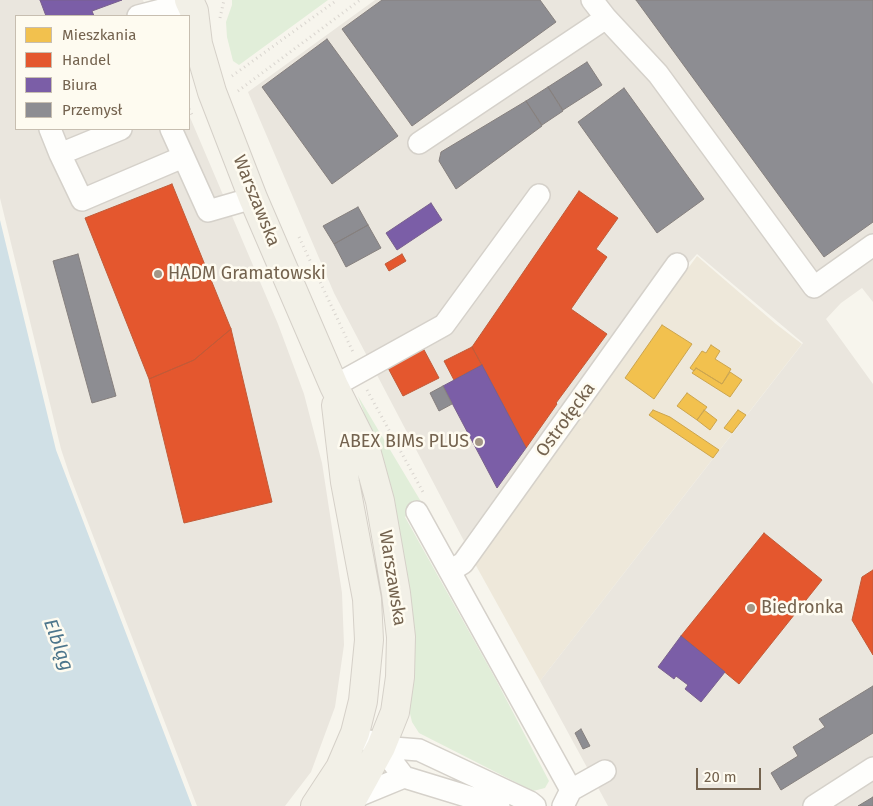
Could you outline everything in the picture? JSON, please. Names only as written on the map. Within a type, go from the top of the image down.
[{"type":"main road","name":"Warszawska","points":[[193,4],[198,44],[212,92],[253,198],[334,386],[366,450],[380,501],[396,593],[401,637],[400,677],[394,712],[381,747],[349,802]]},
{"type":"main road","name":"Warszawska","points":[[315,806],[340,768],[355,733],[364,702],[369,640],[368,607],[345,482],[334,386]]},
{"type":"street","points":[[592,0],[606,18],[658,74],[814,287],[873,245]]},
{"type":"street","points":[[142,15],[193,4]]},
{"type":"street","points":[[419,143],[606,18]]},
{"type":"street","points":[[50,130],[82,200],[183,157]]},
{"type":"street","points":[[60,154],[119,130]]},
{"type":"street","points":[[171,130],[208,211],[253,198]]},
{"type":"street","points":[[334,386],[444,325],[538,195]]},
{"type":"street","name":"Ostrołęcka","points":[[450,571],[463,563],[677,264]]},
{"type":"street","points":[[421,504],[450,571],[567,798],[605,772]]},
{"type":"street","points":[[355,733],[381,747],[419,750],[530,802],[534,806]]},
{"type":"street","points":[[381,747],[404,777],[498,806]]},
{"type":"street","points":[[814,806],[873,768]]},
{"type":"street","name":"Warszawska","points":[[349,802],[404,777]]},
{"type":"path","points":[[232,76],[337,0]]},
{"type":"path","points":[[236,99],[237,91],[360,0]]},
{"type":"path","points":[[190,111],[196,125]]},
{"type":"path","points":[[298,235],[327,301],[351,348],[368,392],[421,504]]},
{"type":"shaded area","points":[[0,0],[143,0],[149,15],[15,15],[15,130],[190,130],[190,117],[278,324],[304,394],[322,463],[342,593],[344,645],[335,707],[311,772],[285,806],[197,806],[61,449],[0,198]]},
{"type":"shaded area","points":[[375,0],[873,0],[873,302],[862,288],[841,303],[826,319],[873,384],[873,806],[608,806],[540,681],[803,343],[697,254],[687,265],[653,279],[464,541],[334,293],[248,92]]},
{"type":"shaded area","points":[[697,256],[802,344],[540,681],[474,562]]},
{"type":"green space","points":[[232,0],[328,0],[239,65],[233,61],[227,37],[226,22]]},
{"type":"green space","points":[[358,396],[423,505],[405,517],[495,678],[549,781],[545,788],[533,791],[419,733],[412,722],[407,701],[378,452]]},
{"type":"water","name":"Elbląg","points":[[0,220],[56,450],[192,806],[0,806]]},
{"type":"building: Mieszkania","points":[[662,325],[692,344],[654,399],[625,378]]},
{"type":"building: Mieszkania","points":[[711,345],[720,351],[715,359],[731,369],[722,384],[696,368],[694,371],[690,368],[702,351],[706,353]]},
{"type":"building: Mieszkania","points":[[696,368],[722,384],[730,372],[742,380],[730,397],[692,373]]},
{"type":"building: Mieszkania","points":[[687,393],[707,407],[697,420],[677,406]]},
{"type":"building: Mieszkania","points":[[653,410],[670,417],[719,450],[713,458],[649,415]]},
{"type":"building: Mieszkania","points":[[704,410],[717,420],[710,430],[697,420]]},
{"type":"building: Mieszkania","points":[[738,410],[746,415],[732,433],[724,428]]},
{"type":"building: Handel","name":"HADM Gramatowski","points":[[172,184],[231,329],[194,360],[149,379],[85,218]]},
{"type":"building: Handel","points":[[579,191],[618,218],[596,249],[607,257],[571,309],[607,334],[556,403],[526,448],[472,347]]},
{"type":"building: Handel","points":[[402,254],[406,261],[389,271],[385,264]]},
{"type":"building: Handel","points":[[231,329],[272,502],[184,523],[149,379],[194,360]]},
{"type":"building: Handel","points":[[472,347],[482,365],[454,380],[444,361]]},
{"type":"building: Handel","points":[[423,348],[439,378],[403,396],[387,366]]},
{"type":"building: Handel","name":"Biedronka","points":[[764,533],[822,580],[739,684],[681,636]]},
{"type":"building: Handel","points":[[873,570],[873,655],[852,620],[862,577]]},
{"type":"building: Biura","points":[[40,0],[122,0],[92,11],[94,15],[46,15]]},
{"type":"building: Biura","points":[[431,203],[442,220],[397,250],[386,233]]},
{"type":"building: Biura","points":[[482,365],[526,448],[497,488],[443,386]]},
{"type":"building: Biura","points":[[681,636],[725,672],[701,702],[685,689],[688,685],[676,676],[674,679],[658,667]]},
{"type":"building: Przemysł","points":[[382,0],[540,0],[556,22],[412,126],[342,29]]},
{"type":"building: Przemysł","points":[[636,0],[873,0],[873,222],[824,257]]},
{"type":"building: Przemysł","points":[[327,39],[398,136],[332,184],[262,87]]},
{"type":"building: Przemysł","points":[[587,62],[602,85],[563,110],[548,87]]},
{"type":"building: Przemysł","points":[[548,87],[563,111],[542,125],[526,101]]},
{"type":"building: Przemysł","points":[[624,88],[704,199],[657,233],[578,122]]},
{"type":"building: Przemysł","points":[[526,101],[542,126],[456,189],[439,161],[441,152]]},
{"type":"building: Przemysł","points":[[358,207],[368,225],[334,244],[323,226]]},
{"type":"building: Przemysł","points":[[368,225],[381,248],[346,267],[334,244]]},
{"type":"building: Przemysł","points":[[78,254],[116,396],[92,403],[53,261]]},
{"type":"building: Przemysł","points":[[443,386],[452,404],[439,411],[430,393]]},
{"type":"building: Przemysł","points":[[873,686],[873,733],[781,790],[771,773],[798,756],[793,747],[825,727],[819,719]]},
{"type":"building: Przemysł","points":[[581,729],[590,746],[583,749],[575,733]]},
{"type":"building: Przemysł","points":[[873,797],[873,806],[858,806]]},
{"type":"place","name":"HADM Gramatowski","points":[[158,274]]},
{"type":"place","name":"ABEX BIMs PLUS","points":[[479,442]]},
{"type":"place","name":"Biedronka","points":[[751,608]]}]
